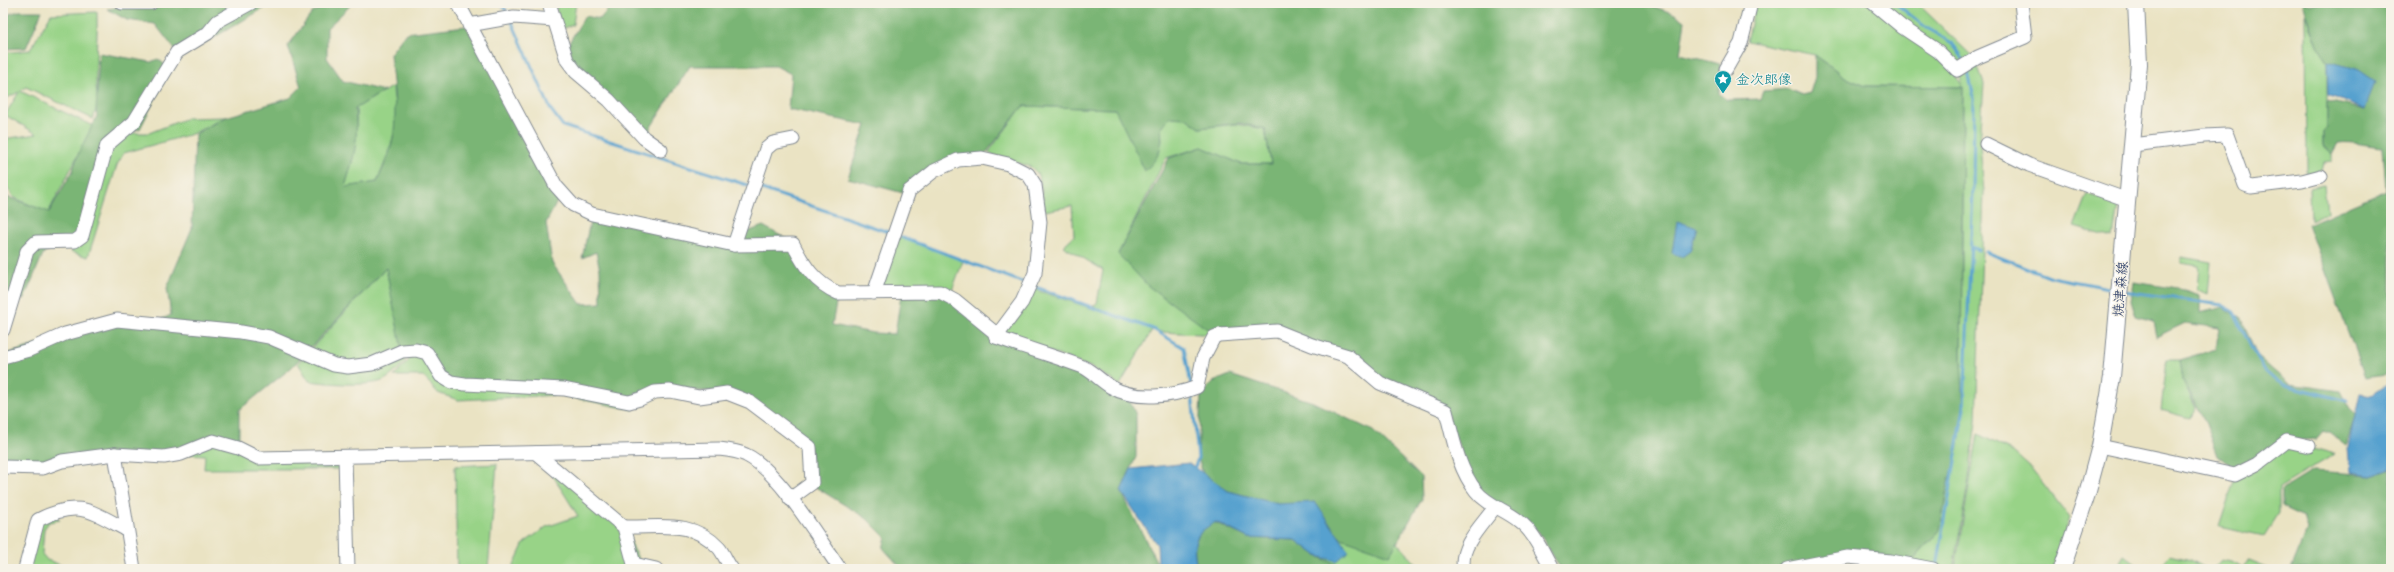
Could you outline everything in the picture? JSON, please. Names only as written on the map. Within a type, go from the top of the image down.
[{"type":"main road","name":"焼津森線","points":[[2062,569],[2088,491],[2100,446],[2112,377],[2139,64],[2136,3]]},
{"type":"street","points":[[122,3],[151,3]]},
{"type":"street","points":[[3,330],[27,251],[36,242],[75,242],[82,236],[107,145],[134,122],[177,52],[208,33],[218,21],[251,3]]},
{"type":"street","points":[[458,3],[556,186],[573,205],[592,214],[734,246],[793,244],[802,262],[823,287],[838,293],[940,292],[955,300],[994,332],[996,337],[1085,368],[1111,387],[1130,393],[1148,396],[1197,387],[1203,358],[1214,337],[1219,336],[1277,331],[1312,345],[1348,356],[1380,383],[1446,411],[1460,463],[1476,492],[1495,507],[1520,521],[1552,569]]},
{"type":"street","points":[[549,3],[567,60],[576,72],[609,100],[644,138],[661,150]]},
{"type":"street","points":[[1726,69],[1741,43],[1751,3]]},
{"type":"street","points":[[1873,3],[1902,27],[1938,51],[1957,70],[1978,58],[2025,37],[2022,3]]},
{"type":"street","points":[[470,25],[510,18],[554,20]]},
{"type":"street","points":[[2133,145],[2204,136],[2227,135],[2245,185],[2251,187],[2302,182],[2321,176]]},
{"type":"street","points":[[734,246],[766,149],[773,143],[793,139]]},
{"type":"street","points":[[1986,144],[2029,165],[2128,200]]},
{"type":"street","points":[[874,293],[909,191],[934,171],[958,160],[982,158],[1008,164],[1028,174],[1035,185],[1040,222],[1035,273],[1022,302],[996,337]]},
{"type":"street","points":[[3,357],[29,350],[65,334],[117,320],[241,332],[269,337],[334,365],[348,366],[372,364],[402,351],[416,350],[427,354],[441,376],[451,382],[465,384],[564,389],[629,402],[655,392],[670,391],[699,397],[727,393],[750,402],[810,447],[812,483],[790,499]]},
{"type":"street","points":[[3,466],[43,468],[62,461],[115,454],[164,457],[181,454],[213,441],[238,448],[257,458],[712,449],[733,450],[758,462],[774,477],[840,569]]},
{"type":"street","points":[[2100,446],[2235,475],[2257,464],[2287,441],[2309,446]]},
{"type":"street","points":[[536,453],[624,527],[634,564],[656,569]]},
{"type":"street","points":[[115,454],[134,569]]},
{"type":"street","points":[[345,457],[348,569]]},
{"type":"street","points":[[1464,569],[1462,561],[1463,552],[1495,507]]},
{"type":"street","points":[[25,569],[38,520],[54,511],[74,508],[84,509],[128,530]]},
{"type":"street","points":[[624,527],[686,527],[699,532],[719,548],[732,569]]},
{"type":"street","points":[[1787,569],[1848,557],[1927,568]]},
{"type":"street","points":[[1866,569],[1876,560]]},
{"type":"green space","points":[[151,3],[273,3],[194,49],[176,51],[155,24],[127,20],[107,9]]},
{"type":"green space","points":[[330,3],[353,3],[327,28],[327,58],[343,81],[384,91],[355,109],[355,149],[345,187],[377,182],[387,160],[395,124],[394,89],[390,54],[406,33],[466,26],[562,192],[546,223],[552,263],[581,304],[601,303],[600,270],[596,252],[582,258],[591,218],[734,245],[747,232],[763,226],[792,242],[802,262],[838,293],[832,325],[873,333],[895,334],[901,295],[940,292],[996,337],[1085,368],[1127,395],[1136,415],[1136,457],[1121,491],[1160,569],[902,569],[883,548],[886,538],[866,518],[817,488],[814,484],[810,447],[731,392],[671,390],[629,402],[451,382],[427,353],[402,351],[386,268],[291,368],[239,410],[239,447],[213,441],[181,454],[3,465],[3,355],[114,321],[153,323],[171,315],[167,288],[192,228],[195,134],[226,117],[290,98],[301,87],[288,46],[312,13]]},
{"type":"green space","points":[[555,3],[576,3],[573,25],[561,29]]},
{"type":"green space","points":[[613,3],[1650,3],[1649,5],[1675,14],[1685,21],[1680,54],[1720,64],[1719,94],[1727,100],[1760,99],[1763,91],[1788,89],[1802,95],[1810,93],[1815,77],[1815,55],[1848,79],[1866,86],[1963,87],[1961,362],[1964,408],[1958,451],[1946,493],[1940,530],[1911,563],[1853,553],[1770,569],[1561,569],[1538,531],[1513,517],[1476,492],[1446,411],[1380,383],[1342,354],[1277,331],[1214,334],[1148,286],[1118,254],[1169,158],[1202,147],[1241,164],[1271,164],[1265,129],[1239,123],[1200,128],[1186,118],[1169,117],[1161,127],[1161,146],[1157,156],[1145,171],[1115,109],[1023,106],[982,158],[958,160],[903,193],[848,178],[866,125],[788,109],[791,74],[776,66],[690,66],[644,138],[564,51],[585,16],[600,19]]},
{"type":"green space","points":[[1756,3],[1869,3],[1928,48],[1951,70],[1962,85],[1959,72],[1977,65],[1984,84],[1980,144],[1984,192],[1976,421],[1969,479],[1953,569],[1930,569],[1911,563],[1940,530],[1961,411],[1963,87],[1866,86],[1848,79],[1815,55],[1747,41]]},
{"type":"green space","points":[[1879,3],[1917,3],[1973,57],[1957,67]]},
{"type":"green space","points":[[2303,3],[2391,3],[2391,374],[2365,378],[2308,224],[2386,191],[2383,147],[2355,143],[2338,143],[2332,154],[2323,146],[2323,132],[2327,128],[2327,101],[2365,110],[2359,70],[2327,61],[2318,46]]},
{"type":"green space","points":[[19,11],[42,11],[26,48],[3,49],[3,16]]},
{"type":"green space","points":[[97,12],[97,102],[93,119],[26,87],[20,91],[93,126],[48,213],[13,197],[3,180],[3,139],[37,134],[5,115],[19,92],[3,100],[3,53],[30,50],[51,14]]},
{"type":"green space","points":[[2306,14],[2318,46],[2327,61],[2327,128],[2323,133],[2323,146],[2332,154],[2332,161],[2324,162],[2322,170],[2307,174]]},
{"type":"green space","points":[[99,53],[151,62],[158,59],[170,69],[140,129],[121,132],[108,141],[106,137],[77,231],[70,248],[50,249],[43,254],[24,299],[3,297],[3,205],[8,197],[49,212],[72,172],[79,152],[97,116]]},
{"type":"green space","points":[[393,86],[396,111],[395,129],[377,182],[344,188],[354,149],[356,108]]},
{"type":"green space","points":[[1023,106],[1115,109],[1162,142],[1161,127],[1166,116],[1186,118],[1200,128],[1236,124],[1265,129],[1271,164],[1241,164],[1202,147],[1166,158],[1118,254],[1219,335],[1161,332],[1153,329],[1120,385],[1093,368],[999,333],[1033,289],[1124,319],[1093,306],[1097,303],[1103,270],[1063,246],[1074,236],[1072,206],[1045,211],[1039,175],[1031,167],[988,153]]},
{"type":"green space","points":[[226,117],[192,134],[124,153],[117,165],[88,257],[71,252],[82,236],[104,148],[122,133],[149,133],[187,118]]},
{"type":"green space","points":[[2324,185],[2327,212],[2310,220],[2309,188]]},
{"type":"green space","points":[[2087,194],[2118,204],[2113,238],[2074,227]]},
{"type":"green space","points":[[899,236],[963,261],[951,293],[875,288]]},
{"type":"green space","points":[[2181,257],[2211,262],[2208,294],[2197,289],[2199,266],[2181,263]]},
{"type":"green space","points":[[386,268],[405,362],[391,376],[380,382],[349,384],[309,381],[298,363]]},
{"type":"green space","points":[[2134,282],[2184,290],[2200,295],[2200,313],[2223,307],[2241,319],[2257,356],[2289,384],[2341,391],[2349,407],[2356,416],[2346,445],[2329,432],[2323,432],[2317,439],[2287,441],[2238,471],[2218,456],[2206,423],[2182,380],[2179,360],[2216,349],[2219,328],[2185,323],[2156,337],[2153,321],[2136,316],[2131,300]]},
{"type":"green space","points":[[406,351],[634,404],[634,410],[560,395],[458,400],[438,393],[423,376],[394,376],[409,360]]},
{"type":"green space","points":[[2167,360],[2179,360],[2182,380],[2196,408],[2189,418],[2161,410]]},
{"type":"green space","points":[[1230,375],[1313,402],[1373,431],[1421,477],[1422,499],[1390,555],[1333,535],[1297,509],[1228,491],[1203,474],[1198,458],[1201,394],[1213,382]]},
{"type":"green space","points":[[1978,434],[2013,452],[2032,469],[2070,518],[2052,569],[1965,569],[1955,567]]},
{"type":"green space","points":[[213,441],[258,458],[343,457],[342,469],[204,469],[205,455],[187,454]]},
{"type":"green space","points":[[2287,441],[2335,454],[2279,488],[2279,513],[2264,537],[2219,527],[2234,481]]},
{"type":"green space","points":[[542,458],[624,527],[639,561],[653,569],[512,569],[524,543],[546,527],[578,516]]},
{"type":"green space","points":[[497,464],[488,569],[457,569],[455,466]]},
{"type":"green space","points":[[2391,468],[2391,569],[2291,569],[2307,530],[2303,517],[2282,507],[2282,490],[2313,471],[2371,475]]},
{"type":"green space","points":[[1297,509],[1390,554],[1397,542],[1421,569],[1347,569],[1317,556]]},
{"type":"green space","points":[[54,514],[60,520],[49,522],[44,529],[42,554],[47,560],[72,569],[28,569],[36,523]]},
{"type":"green space","points":[[1212,521],[1248,538],[1296,540],[1317,556],[1347,569],[1197,569],[1195,548],[1197,537]]},
{"type":"green space","points":[[2124,555],[2143,569],[2116,569]]},
{"type":"green space","points":[[2170,555],[2191,560],[2207,569],[2156,569]]},
{"type":"green space","points":[[2221,560],[2232,562],[2244,569],[2213,569]]},
{"type":"green space","points":[[2248,560],[2271,569],[2244,569]]},
{"type":"water","points":[[2327,61],[2359,70],[2375,81],[2365,110],[2328,95]]},
{"type":"water","points":[[1677,221],[1697,228],[1690,251],[1682,257],[1672,253]]},
{"type":"water","points":[[2391,382],[2391,468],[2371,475],[2350,472],[2348,447],[2360,393],[2372,395]]},
{"type":"water","points":[[1189,463],[1228,491],[1278,504],[1315,502],[1349,551],[1337,561],[1317,556],[1296,540],[1248,538],[1216,522],[1202,531],[1198,536],[1195,547],[1197,569],[1161,569],[1158,562],[1157,545],[1121,491],[1131,469]]},
{"type":"waterway","points":[[499,3],[504,7],[508,15]]},
{"type":"waterway","points":[[1895,3],[1924,26],[1952,43],[1965,61]]},
{"type":"waterway","points":[[511,20],[551,110],[563,126],[750,186]]},
{"type":"waterway","points":[[1937,567],[1964,408],[1973,190],[1974,98],[1967,68]]},
{"type":"waterway","points":[[756,187],[891,233]]},
{"type":"waterway","points":[[898,236],[1027,284]]},
{"type":"waterway","points":[[1971,247],[1979,250]]},
{"type":"waterway","points":[[1986,252],[2051,277],[2114,289]]},
{"type":"waterway","points":[[1033,286],[1153,329],[1184,348],[1191,385]]},
{"type":"waterway","points":[[2124,291],[2222,305],[2233,311],[2253,351],[2266,372],[2275,380],[2285,385],[2348,401]]},
{"type":"waterway","points":[[1192,393],[1198,458],[1194,470]]},
{"type":"place","name":"金次郎像","points":[[1723,94]]}]
